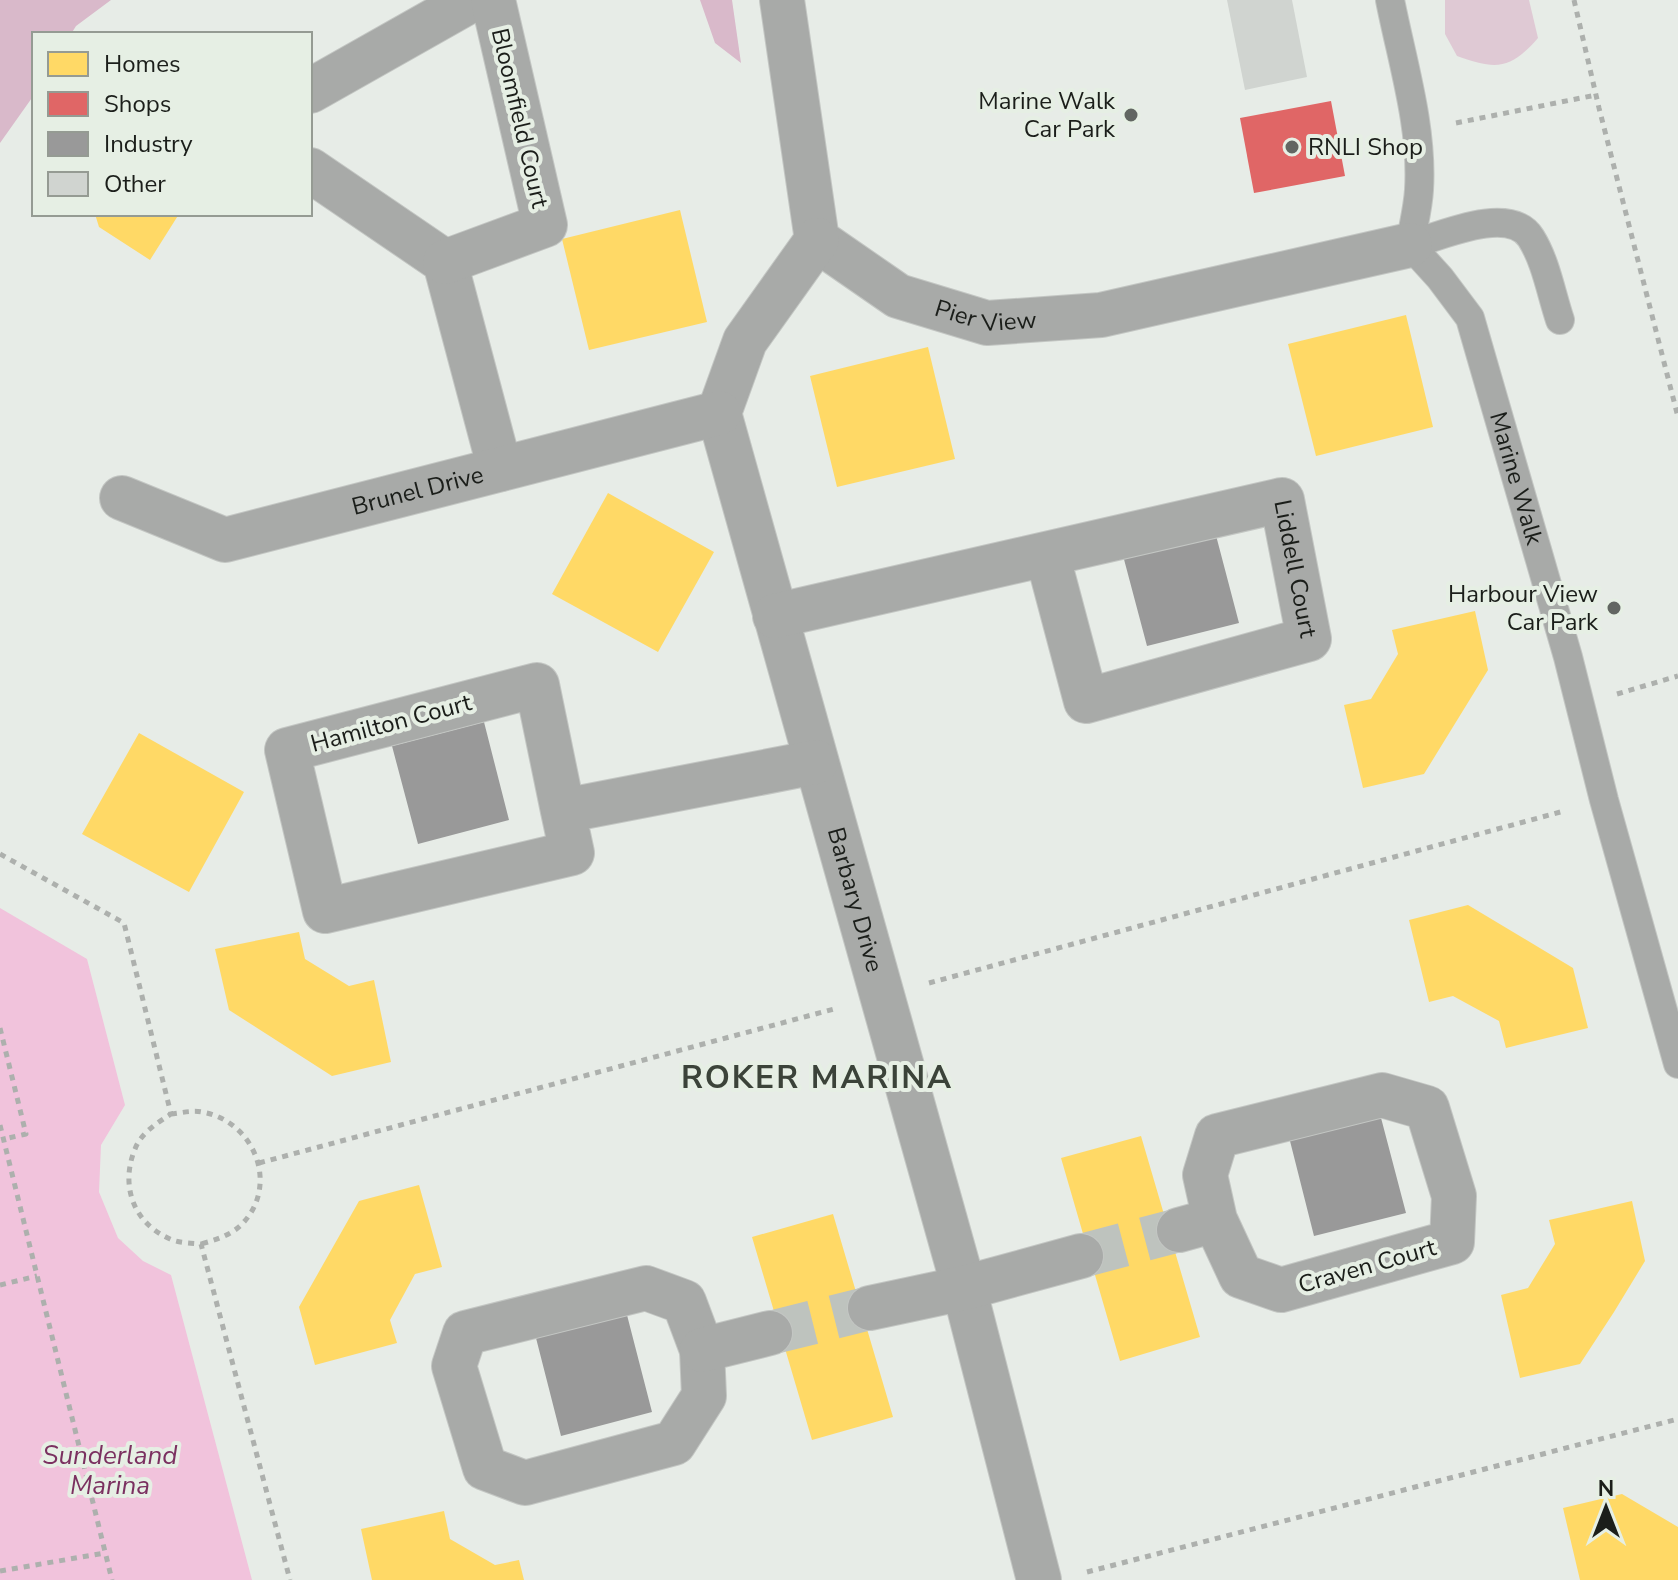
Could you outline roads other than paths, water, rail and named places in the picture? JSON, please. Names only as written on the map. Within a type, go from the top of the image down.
[{"type":"street","name":"Bloomfield Court","points":[[312,90],[471,0]]},
{"type":"street","name":"Bloomfield Court","points":[[445,262],[545,225],[493,0]]},
{"type":"street","points":[[719,413],[745,341],[817,240],[782,0]]},
{"type":"street","points":[[312,171],[445,262],[500,469]]},
{"type":"street","name":"Pier View","points":[[817,240],[898,296],[987,323],[1101,315],[1410,245]]},
{"type":"street","name":"Brunel Drive","points":[[122,498],[225,540],[719,413]]},
{"type":"street","name":"Barbary Drive","points":[[719,413],[964,1288],[1056,1578]]},
{"type":"street","name":"Liddell Court","points":[[775,616],[1282,500],[1309,639],[1086,701],[1047,554]]},
{"type":"street","name":"Hamilton Court","points":[[537,685],[563,811],[572,853],[325,911],[287,750],[537,685]]},
{"type":"street","points":[[563,811],[816,762]]},
{"type":"street","name":"Craven Court","points":[[1382,1095],[1427,1108],[1454,1196],[1452,1242],[1281,1290],[1241,1276],[1197,1225],[1205,1175],[1217,1136],[1382,1095]]},
{"type":"street","points":[[870,1308],[964,1288],[1081,1256]]},
{"type":"street","points":[[646,1288],[684,1302],[702,1350],[704,1396],[674,1443],[525,1483],[485,1468],[454,1366],[465,1333],[646,1288]]},
{"type":"street","points":[[702,1350],[770,1333]]},
{"type":"lane","points":[[1390,0],[1416,131],[1419,191],[1410,245],[1497,221],[1516,225],[1530,235],[1539,253],[1560,320]]},
{"type":"lane","name":"Marine Walk","points":[[1410,245],[1470,318],[1678,1064]]},
{"type":"water","name":"Sunderland Marina","points":[[0,908],[87,959],[125,1105],[101,1145],[99,1192],[118,1238],[143,1261],[171,1275],[252,1580],[0,1580]]},
{"type":"tunnel","points":[[1081,1256],[1179,1230]]},
{"type":"tunnel","points":[[770,1333],[870,1308]]},
{"type":"place","name":"Marine Walk Car Park","points":[[1131,115]]},
{"type":"place","name":"RNLI Shop","points":[[1292,147]]},
{"type":"place","name":"Harbour View Car Park","points":[[1614,608]]},
{"type":"district","name":"ROKER MARINA","points":[[817,1077]]}]
